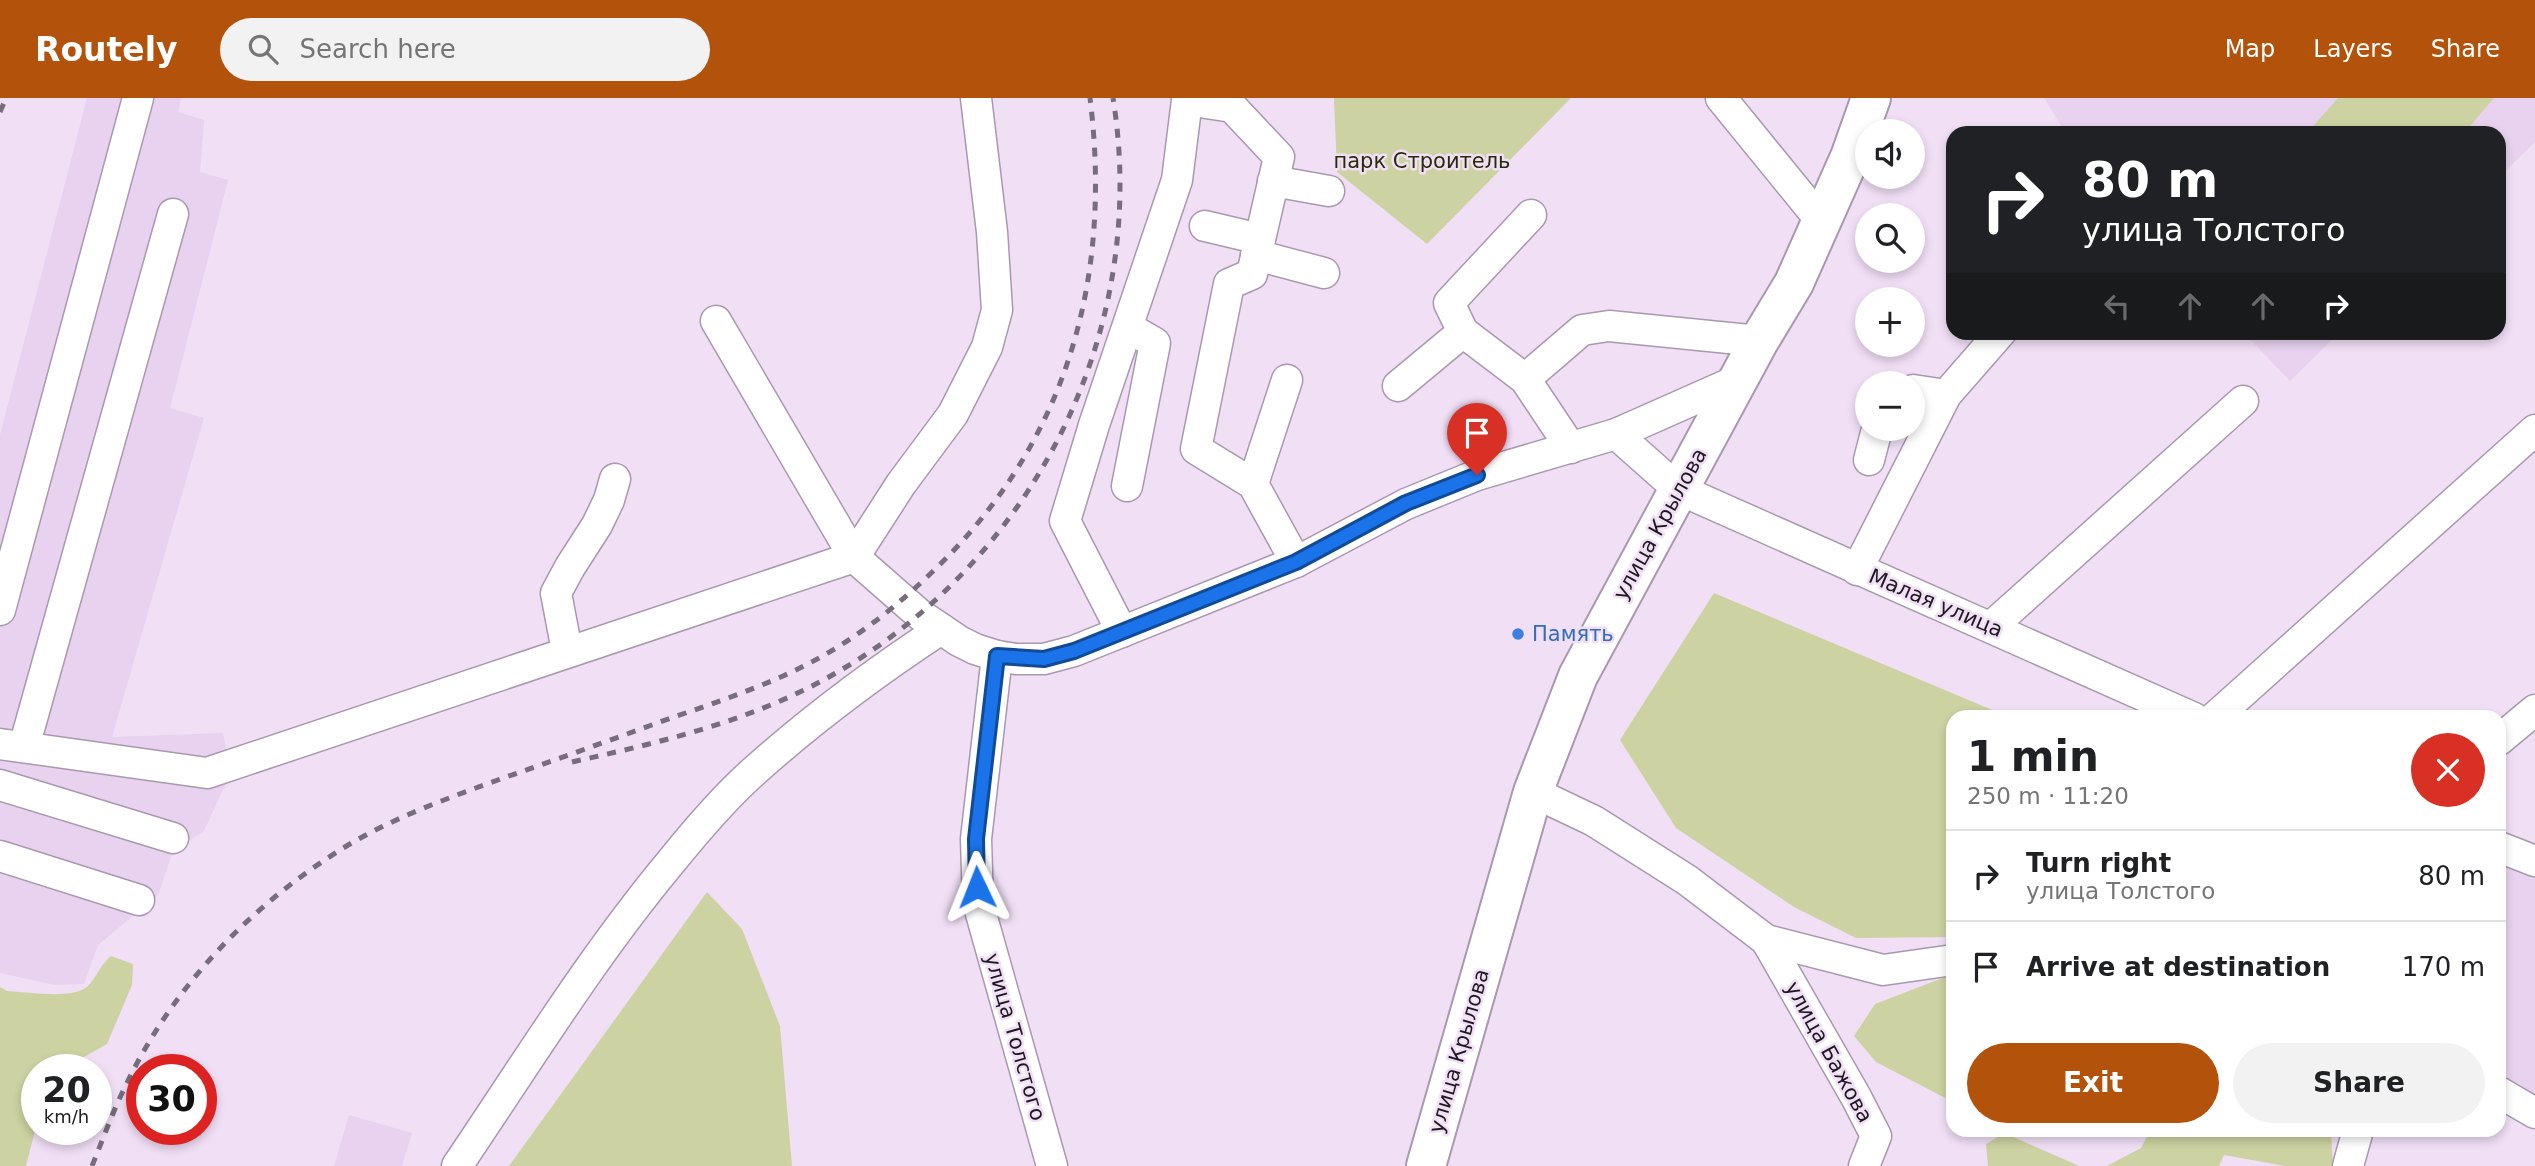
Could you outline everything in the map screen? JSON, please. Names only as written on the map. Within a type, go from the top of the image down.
[{"type":"main road","name":"улица Крылова","points":[[1426,1166],[1533,792],[1578,676],[1759,341],[1794,283],[1850,158],[1871,98]]},
{"type":"street","points":[[0,610],[138,98]]},
{"type":"street","points":[[173,214],[12,746],[207,773],[854,557],[901,484],[953,414],[987,347],[997,310],[992,232],[976,98]]},
{"type":"street","points":[[1721,98],[1822,222]]},
{"type":"street","points":[[1122,632],[1065,521],[1094,425],[1177,180],[1187,100],[1232,107],[1279,157],[1252,274],[1229,284],[1196,449],[1253,484],[1296,562]]},
{"type":"street","points":[[1273,181],[1329,191]]},
{"type":"street","points":[[1531,215],[1449,303],[1462,332],[1525,379],[1571,448]]},
{"type":"street","points":[[1205,226],[1324,273]]},
{"type":"street","points":[[716,321],[854,557],[919,614],[959,641],[997,656],[1044,659],[1074,651],[1296,562],[1406,503],[1477,475],[1616,434],[1738,380]]},
{"type":"street","points":[[1525,379],[1582,330],[1608,326],[1759,341]]},
{"type":"street","points":[[1127,486],[1155,343],[1129,328]]},
{"type":"street","points":[[1398,386],[1462,332]]},
{"type":"street","points":[[1857,570],[1946,395],[1994,340]]},
{"type":"street","points":[[1253,484],[1287,380]]},
{"type":"street","points":[[1925,392],[1946,395]]},
{"type":"street","points":[[1992,626],[2243,401]]},
{"type":"street","points":[[2223,710],[2535,430]]},
{"type":"street","name":"Малая улица","points":[[1616,434],[1678,489],[2176,710]]},
{"type":"street","points":[[1869,460],[1874,441]]},
{"type":"street","points":[[567,651],[556,593],[597,525],[615,479]]},
{"type":"street","points":[[457,1166],[612,937],[692,836],[751,774],[809,724],[868,677],[941,629]]},
{"type":"street","name":"улица Толстого","points":[[997,656],[976,839],[978,903],[1052,1166]]},
{"type":"street","points":[[2506,734],[2535,710]]},
{"type":"street","points":[[0,785],[173,838]]},
{"type":"street","points":[[1533,792],[1606,828],[1687,880],[1766,940],[1883,970],[1946,961]]},
{"type":"street","points":[[2506,850],[2535,861]]},
{"type":"street","points":[[0,856],[139,900]]},
{"type":"street","name":"улица Бажова","points":[[1766,940],[1856,1097],[1875,1136],[1864,1166]]},
{"type":"street","points":[[2506,1096],[2535,1113]]},
{"type":"street","points":[[2348,1166],[2356,1137]]},
{"type":"shaded area","points":[[87,98],[181,98],[178,112],[204,120],[200,172],[228,180],[170,408],[204,418],[112,737],[223,733],[231,772],[204,831],[173,851],[158,895],[98,945],[84,984],[55,985],[0,973],[0,435]]},
{"type":"shaded area","points":[[2044,98],[2535,98],[2535,142],[2506,170],[2506,126],[2062,126]]},
{"type":"shaded area","points":[[2251,340],[2332,340],[2290,381]]},
{"type":"shaded area","points":[[2506,860],[2535,873],[2535,1095],[2506,1077]]},
{"type":"shaded area","points":[[349,1115],[412,1133],[402,1166],[334,1166]]},
{"type":"green space","name":"парк Строитель","points":[[1334,98],[1571,98],[1427,244],[1337,172]]},
{"type":"green space","points":[[2338,98],[2494,98],[2470,126],[2313,126]]},
{"type":"green space","points":[[1714,593],[1992,710],[1946,710],[1946,937],[1856,938],[1794,907],[1676,828],[1620,740]]},
{"type":"green space","points":[[707,892],[742,929],[780,1026],[792,1166],[509,1166]]},
{"type":"green space","points":[[111,956],[133,964],[132,985],[107,1044],[89,1054],[21,1054],[21,1145],[31,1145],[26,1166],[0,1166],[0,987],[7,991],[38,994],[72,993],[88,986]]},
{"type":"green space","points":[[1946,977],[1946,1098],[1876,1062],[1854,1036],[1875,1004]]},
{"type":"green space","points":[[1997,1137],[2013,1137],[2079,1166],[1988,1166],[1986,1144]]},
{"type":"green space","points":[[2147,1137],[2331,1137],[2333,1166],[2285,1166],[2224,1155],[2219,1166],[2107,1166],[2141,1148]]},
{"type":"railway","points":[[0,112],[6,98]]},
{"type":"railway","points":[[92,1166],[112,1115],[145,1049],[191,981],[247,921],[311,870],[364,836],[423,808],[728,698],[803,667],[859,633],[894,606],[927,577],[975,527],[1014,474],[1045,418],[1069,358],[1085,297],[1094,233],[1095,166],[1090,98]]},
{"type":"railway","points":[[572,762],[722,723],[808,688],[885,641],[953,584],[1010,517],[1056,442],[1091,361],[1112,276],[1120,188],[1113,98]]},
{"type":"place","name":"Память","points":[[1518,634]]},
{"type":"route","points":[[977,887],[976,839],[985,740],[997,656],[1044,659],[1074,651],[1296,562],[1406,503],[1477,475]]}]
